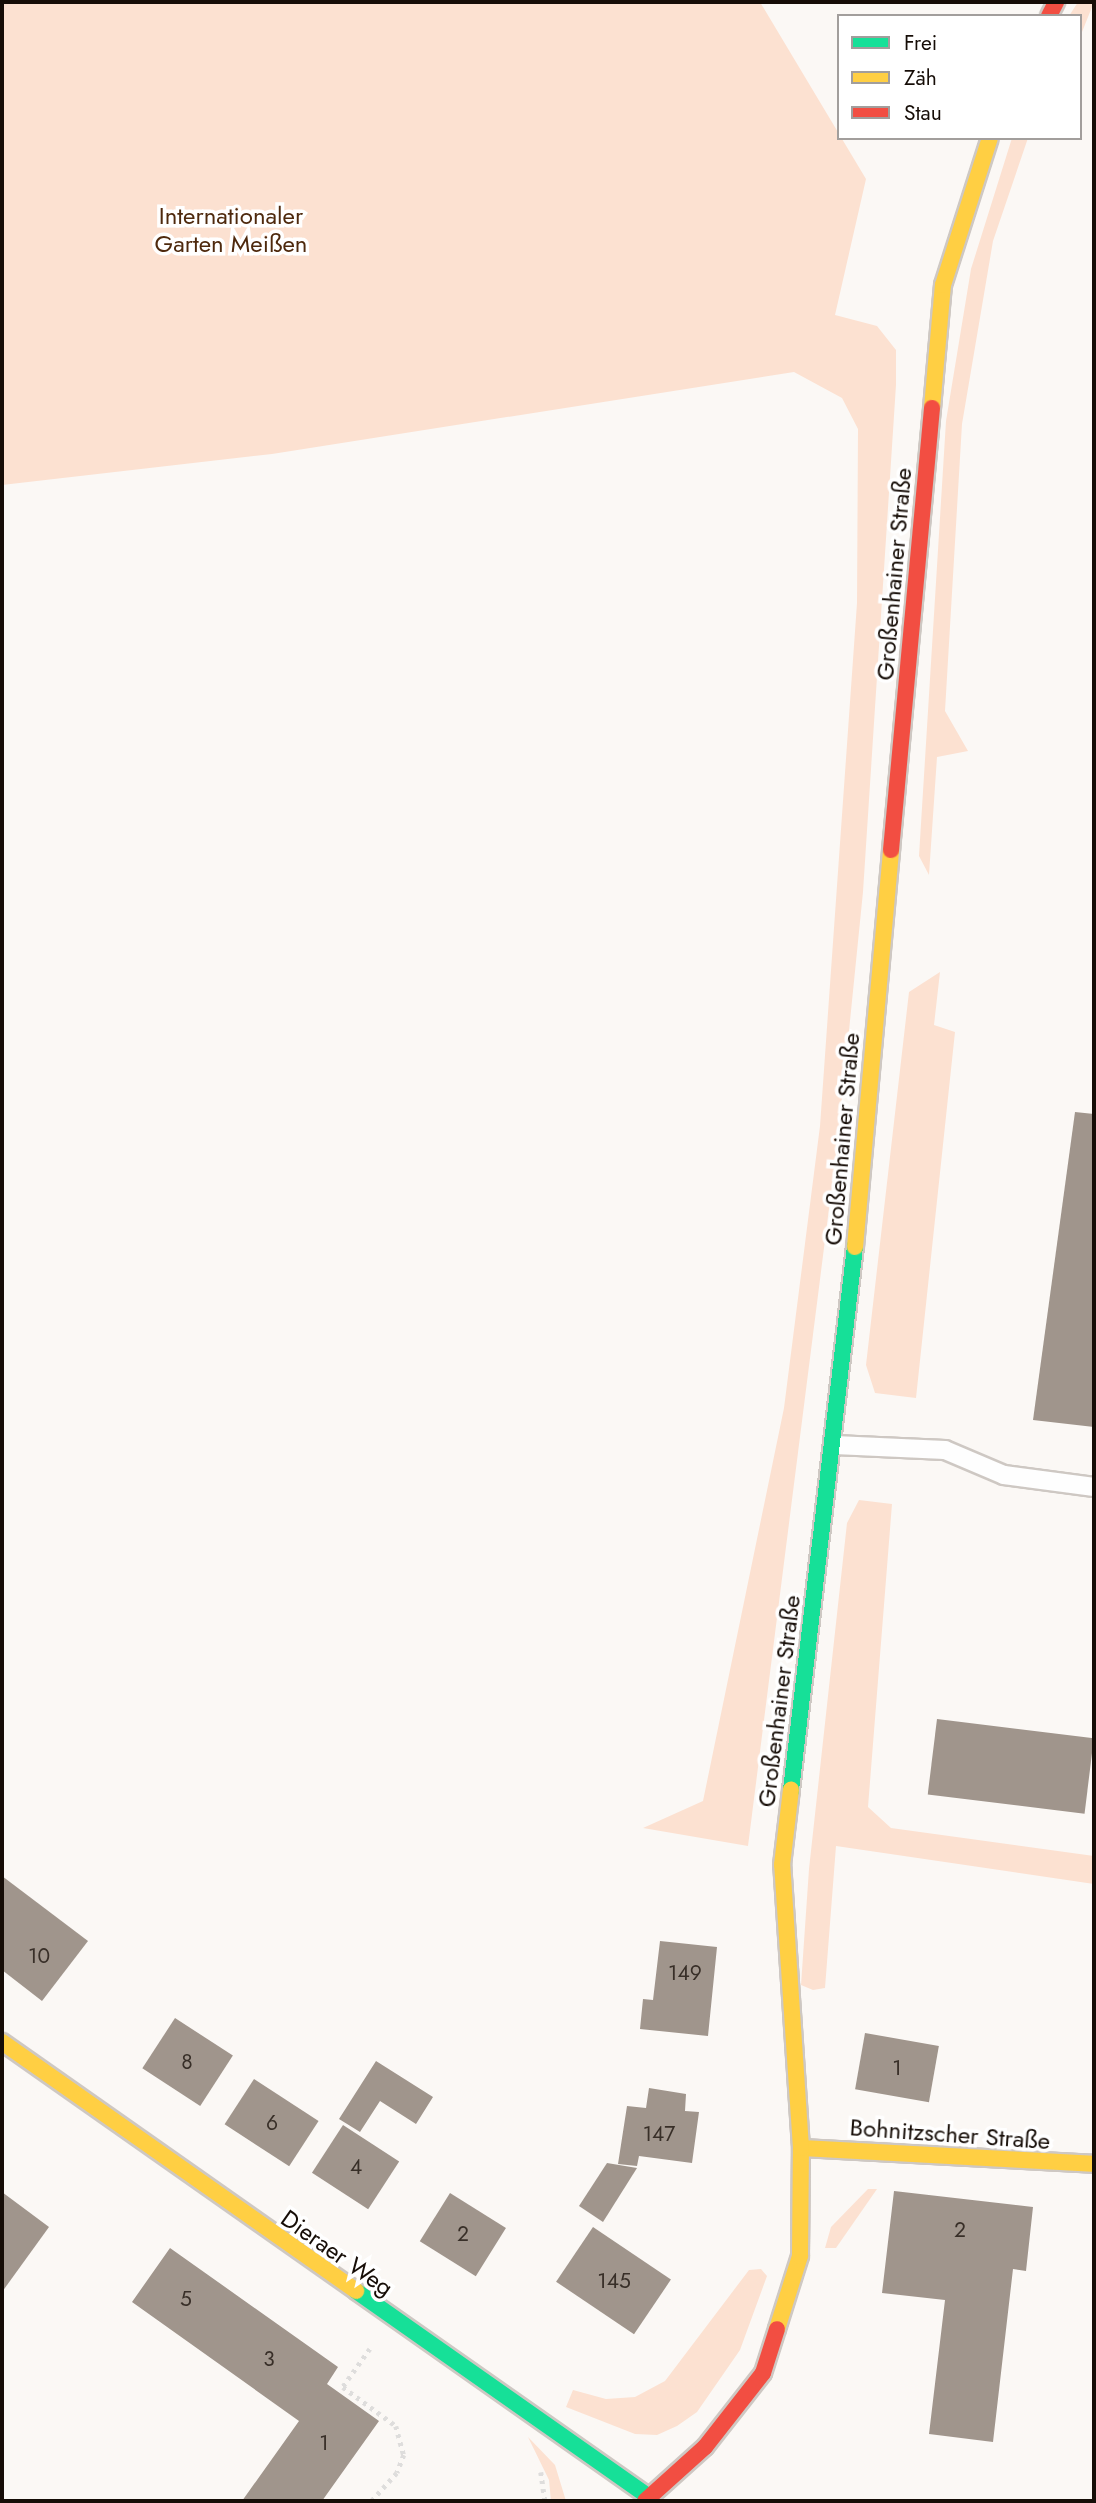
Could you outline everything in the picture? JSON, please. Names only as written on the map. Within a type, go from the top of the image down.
[{"type":"main road","name":"Großenhainer Straße","points":[[647,2499],[729,2420],[763,2373],[800,2256],[801,2148],[782,1865],[835,1445],[943,285],[989,140]]},
{"type":"main road","name":"Dieraer Weg","points":[[2,2042],[647,2499]]},
{"type":"main road","name":"Bohnitzscher Straße","points":[[801,2148],[1094,2164]]},
{"type":"lane","points":[[835,1445],[944,1450],[1004,1475],[1094,1487]]},
{"type":"path","points":[[372,2501],[397,2473],[403,2438],[342,2387],[392,2320]]},
{"type":"green space","name":"Internationaler Garten Meißen","points":[[2,2],[760,2],[837,131],[837,140],[843,140],[866,179],[835,315],[877,326],[896,350],[896,385],[863,892],[839,1130],[748,1846],[643,1828],[703,1801],[784,1408],[820,1126],[857,603],[858,429],[842,398],[794,372],[272,454],[2,485]]},
{"type":"green space","points":[[1078,2],[1094,2],[1082,32],[1082,14],[1070,14]]},
{"type":"green space","points":[[1011,140],[1027,140],[993,241],[962,424],[945,711],[968,751],[937,757],[929,875],[919,856],[946,421],[971,269]]},
{"type":"green space","points":[[940,972],[934,1025],[955,1032],[916,1398],[875,1393],[866,1365],[909,992]]},
{"type":"green space","points":[[859,1500],[892,1504],[868,1807],[891,1828],[1094,1856],[1094,1884],[836,1846],[825,1988],[813,1990],[801,1985],[809,1869],[847,1523]]},
{"type":"green space","points":[[868,2189],[877,2189],[836,2248],[825,2248],[831,2227]]},
{"type":"green space","points":[[761,2269],[767,2276],[740,2350],[697,2412],[677,2426],[657,2435],[635,2434],[566,2407],[573,2390],[606,2399],[635,2397],[665,2381],[749,2270]]},
{"type":"green space","points":[[528,2437],[555,2465],[566,2501],[551,2501],[549,2480]]},
{"type":"building","points":[[1075,1112],[1094,1114],[1094,1427],[1033,1420]]},
{"type":"building","points":[[937,1719],[1094,1738],[1085,1814],[928,1794]]},
{"type":"building","points":[[2,1876],[88,1941],[42,2001],[2,1970]]},
{"type":"building","points":[[660,1941],[717,1947],[708,2036],[640,2029],[643,1999],[653,2000]]},
{"type":"building","points":[[175,2018],[233,2056],[200,2106],[142,2068]]},
{"type":"building","points":[[865,2033],[939,2046],[929,2102],[855,2089]]},
{"type":"building","points":[[376,2061],[433,2097],[416,2124],[380,2101],[360,2132],[339,2119]]},
{"type":"building","points":[[254,2079],[319,2121],[289,2166],[225,2124]]},
{"type":"building","points":[[649,2088],[686,2094],[685,2111],[699,2112],[692,2163],[639,2156],[637,2166],[618,2164],[627,2106],[646,2108]]},
{"type":"building","points":[[343,2125],[399,2161],[368,2209],[312,2173]]},
{"type":"building","points":[[607,2163],[637,2168],[603,2222],[579,2206]]},
{"type":"building","points":[[894,2191],[1033,2207],[1026,2271],[1013,2269],[993,2442],[929,2434],[945,2300],[882,2293]]},
{"type":"building","points":[[2,2192],[49,2227],[2,2292]]},
{"type":"building","points":[[450,2193],[506,2228],[476,2276],[420,2241]]},
{"type":"building","points":[[593,2227],[671,2280],[634,2334],[556,2282]]},
{"type":"building","points":[[170,2248],[338,2367],[327,2384],[379,2421],[322,2501],[242,2501],[299,2421],[132,2302]]},
{"type":"traffic: fast","points":[[791,1790],[855,1247]]},
{"type":"traffic: fast","points":[[356,2291],[649,2497]]},
{"type":"traffic: slow","points":[[932,408],[943,285],[989,140]]},
{"type":"traffic: slow","points":[[855,1247],[891,850]]},
{"type":"traffic: slow","points":[[777,2329],[800,2256],[801,2148],[782,1865],[791,1790]]},
{"type":"traffic: slow","points":[[2,2042],[356,2291]]},
{"type":"traffic: slow","points":[[801,2148],[1094,2164]]},
{"type":"traffic: jam","points":[[1050,14],[1056,2]]},
{"type":"traffic: jam","points":[[891,850],[932,408]]},
{"type":"traffic: jam","points":[[645,2501],[705,2447],[763,2373],[777,2329]]}]
